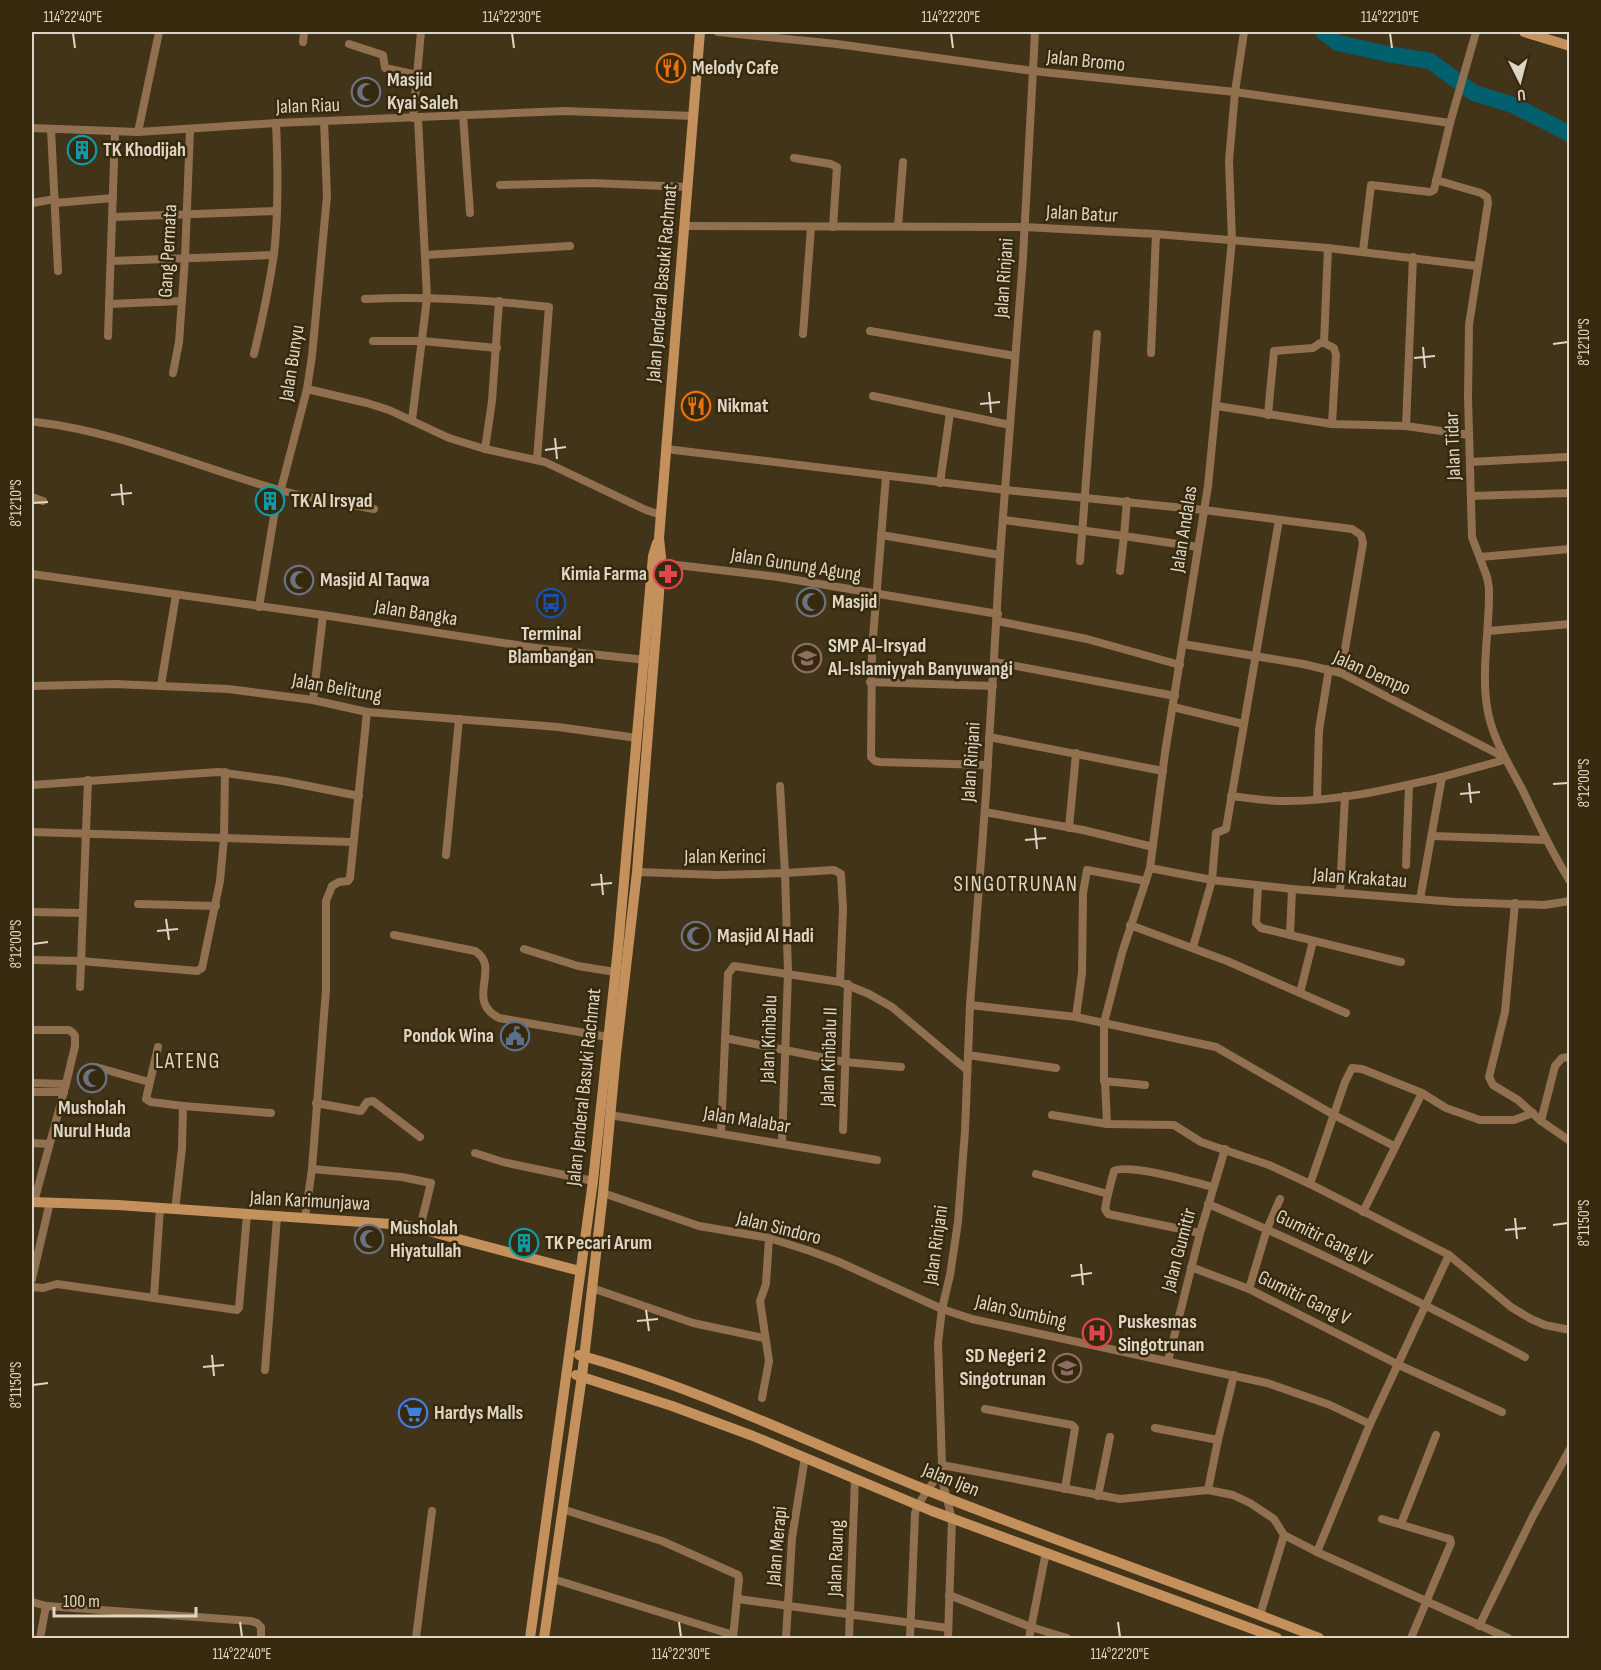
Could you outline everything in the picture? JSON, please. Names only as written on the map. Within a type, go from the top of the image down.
[{"type":"main road","name":"Jalan Jenderal Basuki Rachmat","points":[[544,1638],[582,1376],[603,1193],[618,991],[615,972],[637,738],[649,661],[660,563],[659,538],[700,32]]},
{"type":"main road","points":[[1524,32],[1536,33],[1569,46]]},
{"type":"main road","name":"Jalan Jenderal Basuki Rachmat","points":[[530,1638],[593,1181],[608,1037],[618,991],[637,872],[653,556],[659,538]]},
{"type":"main road","name":"Jalan Karimunjawa","points":[[33,1202],[160,1208],[420,1228],[580,1271]]},
{"type":"main road","name":"Jalan Ijen","points":[[570,1353],[734,1410],[927,1490],[1319,1638]]},
{"type":"main road","name":"Jalan Ijen","points":[[568,1373],[672,1406],[805,1457],[952,1519],[1046,1552],[1254,1634],[1277,1638]]},
{"type":"main road","points":[[1254,1634],[1260,1615]]},
{"type":"street","points":[[138,132],[159,32]]},
{"type":"street","points":[[303,42],[304,32]]},
{"type":"street","points":[[412,420],[427,298],[416,118],[421,32]]},
{"type":"street","name":"Jalan Bromo","points":[[715,32],[837,45],[1033,71],[1235,92],[1450,123]]},
{"type":"street","name":"Jalan Rinjani","points":[[948,1638],[952,1519],[941,1468],[939,1343],[942,1309],[958,1222],[965,1131],[970,1005],[985,812],[1035,32]]},
{"type":"street","name":"Jalan Andalas","points":[[1107,1124],[1103,1068],[1104,1023],[1130,926],[1150,868],[1204,510],[1217,406],[1232,240],[1229,161],[1235,92],[1244,32]]},
{"type":"street","points":[[1363,251],[1370,186],[1430,192],[1434,190],[1476,32]]},
{"type":"street","points":[[349,44],[383,55],[384,67],[417,75]]},
{"type":"street","name":"Jalan Riau","points":[[32,128],[138,132],[276,123],[591,111],[693,116]]},
{"type":"street","points":[[463,115],[470,213]]},
{"type":"street","name":"Jalan Bunyu","points":[[259,607],[281,490],[307,388],[327,196],[324,121]]},
{"type":"street","points":[[254,354],[273,255],[277,211],[276,123]]},
{"type":"street","points":[[51,129],[58,271]]},
{"type":"street","name":"Gang Permata","points":[[173,373],[185,258],[189,130]]},
{"type":"street","points":[[108,336],[115,132]]},
{"type":"street","points":[[794,158],[837,167],[833,227]]},
{"type":"street","points":[[898,226],[903,162]]},
{"type":"street","name":"Jalan Tidar","points":[[1436,180],[1481,193],[1488,200],[1469,325],[1472,537],[1489,588],[1485,667],[1487,708],[1503,758],[1569,881]]},
{"type":"street","points":[[500,185],[601,183],[688,187]]},
{"type":"street","points":[[32,203],[113,198]]},
{"type":"street","points":[[113,217],[277,211]]},
{"type":"street","name":"Jalan Batur","points":[[684,226],[1024,227],[1156,234],[1363,251],[1477,266]]},
{"type":"street","points":[[803,334],[811,227]]},
{"type":"street","points":[[1151,352],[1156,234]]},
{"type":"street","points":[[426,255],[570,246]]},
{"type":"street","points":[[1324,343],[1328,248]]},
{"type":"street","points":[[111,261],[273,255]]},
{"type":"street","points":[[1406,426],[1413,257]]},
{"type":"street","points":[[365,298],[499,301],[549,306],[537,459]]},
{"type":"street","points":[[109,304],[182,301]]},
{"type":"street","points":[[485,449],[492,401],[499,301]]},
{"type":"street","points":[[870,331],[1015,356]]},
{"type":"street","points":[[1080,561],[1083,496],[1097,334]]},
{"type":"street","points":[[373,341],[422,341],[497,348]]},
{"type":"street","points":[[1268,415],[1274,351],[1311,348],[1324,343],[1334,348],[1336,355],[1332,424]]},
{"type":"street","points":[[307,388],[356,399],[412,420],[449,438],[485,449],[537,459],[661,515]]},
{"type":"street","points":[[873,396],[1010,425]]},
{"type":"street","points":[[1217,406],[1332,424],[1406,426],[1469,435]]},
{"type":"street","points":[[940,483],[950,413]]},
{"type":"street","points":[[36,422],[108,436],[160,450],[281,490],[374,509]]},
{"type":"street","points":[[666,449],[940,483],[1083,496],[1352,529],[1361,535],[1363,543],[1341,673]]},
{"type":"street","points":[[1470,462],[1566,457]]},
{"type":"street","points":[[886,476],[870,682],[870,753],[873,760],[880,762],[988,765]]},
{"type":"street","points":[[1471,496],[1569,493]]},
{"type":"street","points":[[32,497],[43,501]]},
{"type":"street","points":[[1120,571],[1127,501]]},
{"type":"street","points":[[1004,520],[1198,547]]},
{"type":"street","points":[[1193,947],[1212,880],[1216,833],[1226,829],[1279,520]]},
{"type":"street","points":[[881,535],[1000,555]]},
{"type":"street","points":[[1479,557],[1569,549]]},
{"type":"street","name":"Jalan Gunung Agung","points":[[660,563],[777,577],[997,618],[1087,639],[1180,665]]},
{"type":"street","name":"Jalan Bangka","points":[[32,574],[536,648],[649,661]]},
{"type":"street","points":[[161,685],[176,595]]},
{"type":"street","points":[[313,700],[323,615]]},
{"type":"street","points":[[1488,631],[1569,624]]},
{"type":"street","name":"Jalan Dempo","points":[[1183,644],[1341,673],[1503,758]]},
{"type":"street","points":[[995,662],[1175,696]]},
{"type":"street","points":[[1317,799],[1321,713],[1329,669]]},
{"type":"street","points":[[870,682],[993,686]]},
{"type":"street","name":"Jalan Belitung","points":[[32,686],[161,685],[238,690],[313,700],[367,712],[558,727],[637,738]]},
{"type":"street","points":[[1173,707],[1244,724]]},
{"type":"street","points":[[305,1218],[312,1169],[326,990],[327,897],[332,886],[349,880],[367,712]]},
{"type":"street","points":[[446,855],[459,718]]},
{"type":"street","points":[[989,737],[1163,771]]},
{"type":"street","points":[[1070,828],[1076,753]]},
{"type":"street","points":[[1231,796],[1278,801],[1345,796],[1409,785],[1503,758]]},
{"type":"street","points":[[32,785],[225,772],[359,796]]},
{"type":"street","points":[[32,960],[81,961],[200,970],[216,906],[224,837],[225,772]]},
{"type":"street","points":[[1420,899],[1442,777]]},
{"type":"street","points":[[80,987],[88,780]]},
{"type":"street","points":[[1406,865],[1409,785]]},
{"type":"street","points":[[780,786],[785,873]]},
{"type":"street","points":[[1340,893],[1345,796]]},
{"type":"street","points":[[985,812],[1153,847]]},
{"type":"street","points":[[32,832],[353,842]]},
{"type":"street","points":[[1432,836],[1546,840]]},
{"type":"street","name":"Jalan Krakatau","points":[[1150,868],[1212,880],[1292,890],[1544,905],[1569,901]]},
{"type":"street","name":"Jalan Kinibalu II","points":[[785,873],[834,870],[841,874],[846,1062],[843,1130]]},
{"type":"street","points":[[1076,1017],[1082,973],[1083,893],[1087,870],[1146,882]]},
{"type":"street","name":"Jalan Kerinci","points":[[637,872],[785,873],[788,973]]},
{"type":"street","points":[[1258,886],[1256,923],[1262,928],[1401,962]]},
{"type":"street","points":[[1290,935],[1292,890]]},
{"type":"street","points":[[1515,903],[1505,1012],[1489,1077],[1493,1085],[1518,1100],[1569,1142]]},
{"type":"street","points":[[138,904],[216,906]]},
{"type":"street","points":[[32,912],[82,913]]},
{"type":"street","points":[[1130,926],[1193,947],[1347,1013]]},
{"type":"street","points":[[394,935],[475,951],[481,955],[485,960],[482,997],[490,1014],[499,1018],[608,1037]]},
{"type":"street","points":[[1300,993],[1313,941]]},
{"type":"street","points":[[524,949],[578,966],[615,972]]},
{"type":"street","points":[[721,1132],[728,974],[737,966],[844,983],[892,1007],[967,1070]]},
{"type":"street","name":"Jalan Kinibalu","points":[[782,1142],[788,973]]},
{"type":"street","points":[[970,1005],[1076,1017],[1216,1047],[1334,1115],[1394,1146]]},
{"type":"street","points":[[32,1030],[69,1030],[75,1036],[75,1046],[65,1088],[33,1202]]},
{"type":"street","points":[[725,1038],[846,1062],[901,1067]]},
{"type":"street","points":[[158,1047],[145,1095],[147,1101],[271,1113]]},
{"type":"street","points":[[968,1056],[1056,1068]]},
{"type":"street","points":[[1541,1121],[1556,1066],[1562,1058],[1569,1057]]},
{"type":"street","points":[[96,1066],[149,1082]]},
{"type":"street","points":[[1310,1184],[1352,1068],[1362,1069],[1422,1093],[1446,1108],[1480,1120],[1514,1120],[1533,1113]]},
{"type":"street","points":[[1105,1082],[1145,1085]]},
{"type":"street","points":[[32,1083],[65,1088]]},
{"type":"street","points":[[32,1092],[65,1088]]},
{"type":"street","points":[[1363,1212],[1422,1093]]},
{"type":"street","points":[[316,1103],[361,1111],[367,1102],[373,1101],[420,1137]]},
{"type":"street","points":[[174,1210],[182,1148],[183,1106]]},
{"type":"street","name":"Jalan Malabar","points":[[610,1115],[782,1142],[877,1160]]},
{"type":"street","points":[[1052,1115],[1107,1124],[1141,1126],[1168,1124],[1201,1142],[1269,1165],[1449,1255],[1496,1294],[1531,1319],[1545,1325],[1569,1328]]},
{"type":"street","points":[[32,1143],[49,1144]]},
{"type":"street","name":"Jalan Gumitir","points":[[1168,1361],[1200,1233],[1225,1149]]},
{"type":"street","points":[[476,1153],[503,1162],[593,1181]]},
{"type":"street","points":[[312,1169],[402,1177],[431,1184],[420,1228]]},
{"type":"street","points":[[1200,1233],[1106,1213],[1114,1172],[1119,1169],[1142,1171],[1213,1187]]},
{"type":"street","points":[[1036,1174],[1108,1194]]},
{"type":"street","name":"Jalan Sindoro","points":[[603,1193],[699,1226],[769,1238],[837,1261],[942,1309]]},
{"type":"street","points":[[1250,1289],[1267,1229],[1280,1199]]},
{"type":"street","points":[[32,1279],[50,1202]]},
{"type":"street","name":"Gumitir Gang IV","points":[[1208,1204],[1267,1229],[1425,1305],[1525,1357]]},
{"type":"street","points":[[154,1297],[160,1208]]},
{"type":"street","points":[[32,1287],[43,1288],[57,1284],[234,1310],[239,1308],[247,1215]]},
{"type":"street","points":[[265,1370],[277,1217]]},
{"type":"street","points":[[762,1398],[769,1361],[760,1301],[766,1284],[769,1238]]},
{"type":"street","points":[[1317,1552],[1371,1424],[1449,1255]]},
{"type":"street","name":"Gumitir Gang V","points":[[1191,1267],[1250,1289],[1399,1365],[1502,1412]]},
{"type":"street","points":[[592,1288],[693,1323],[764,1338]]},
{"type":"street","name":"Jalan Sumbing","points":[[942,1309],[1011,1328],[1234,1375],[1313,1398],[1371,1424]]},
{"type":"street","points":[[1208,1490],[1234,1375]]},
{"type":"street","points":[[985,1409],[1072,1425],[1075,1428],[1065,1489]]},
{"type":"street","points":[[1155,1428],[1218,1440]]},
{"type":"street","points":[[1401,1524],[1436,1435]]},
{"type":"street","points":[[1098,1496],[1110,1437]]},
{"type":"street","points":[[1479,1626],[1569,1449]]},
{"type":"street","name":"Jalan Merapi","points":[[786,1638],[792,1538],[805,1457]]},
{"type":"street","points":[[910,1638],[917,1505],[941,1468],[1120,1499],[1208,1490],[1233,1495],[1251,1503],[1274,1519],[1284,1535],[1508,1638]]},
{"type":"street","name":"Jalan Raung","points":[[849,1638],[855,1479]]},
{"type":"street","points":[[553,1579],[733,1637],[740,1579],[736,1573],[662,1542],[562,1509]]},
{"type":"street","points":[[416,1638],[432,1511]]},
{"type":"street","points":[[1382,1519],[1450,1539],[1451,1543],[1411,1638]]},
{"type":"street","points":[[1260,1615],[1284,1535]]},
{"type":"street","points":[[1029,1638],[1046,1552]]},
{"type":"street","points":[[949,1595],[1031,1627],[1067,1638]]},
{"type":"street","points":[[738,1599],[948,1628]]},
{"type":"street","points":[[32,1602],[46,1606],[251,1621],[261,1627],[261,1638]]},
{"type":"street","points":[[40,1638],[46,1606]]},
{"type":"waterway","points":[[1323,32],[1338,43],[1430,61],[1474,93],[1513,105],[1570,134]]},
{"type":"place","name":"Melody Cafe","points":[[671,68]]},
{"type":"place","name":"Masjid Kyai Saleh","points":[[366,92]]},
{"type":"place","name":"TK Khodijah","points":[[82,150]]},
{"type":"place","name":"Nikmat","points":[[696,406]]},
{"type":"place","name":"TK Al Irsyad","points":[[270,501]]},
{"type":"place","name":"Kimia Farma","points":[[668,574]]},
{"type":"place","name":"Masjid Al Taqwa","points":[[299,580]]},
{"type":"place","name":"Masjid","points":[[811,602]]},
{"type":"place","name":"Terminal Blambangan","points":[[551,603]]},
{"type":"place","name":"SMP Al-Irsyad Al-Islamiyyah Banyuwangi","points":[[807,658]]},
{"type":"place","name":"Masjid Al Hadi","points":[[696,936]]},
{"type":"place","name":"Pondok Wina","points":[[515,1036]]},
{"type":"place","name":"Musholah Nurul Huda","points":[[92,1078]]},
{"type":"place","name":"Musholah Hiyatullah","points":[[369,1239]]},
{"type":"place","name":"TK Pecari Arum","points":[[524,1243]]},
{"type":"place","name":"Puskesmas Singotrunan","points":[[1097,1333]]},
{"type":"place","name":"SD Negeri 2 Singotrunan","points":[[1067,1368]]},
{"type":"place","name":"Hardys Malls","points":[[413,1413]]},
{"type":"district","name":"SINGOTRUNAN","points":[[1016,884]]},
{"type":"district","name":"LATENG","points":[[188,1061]]}]
